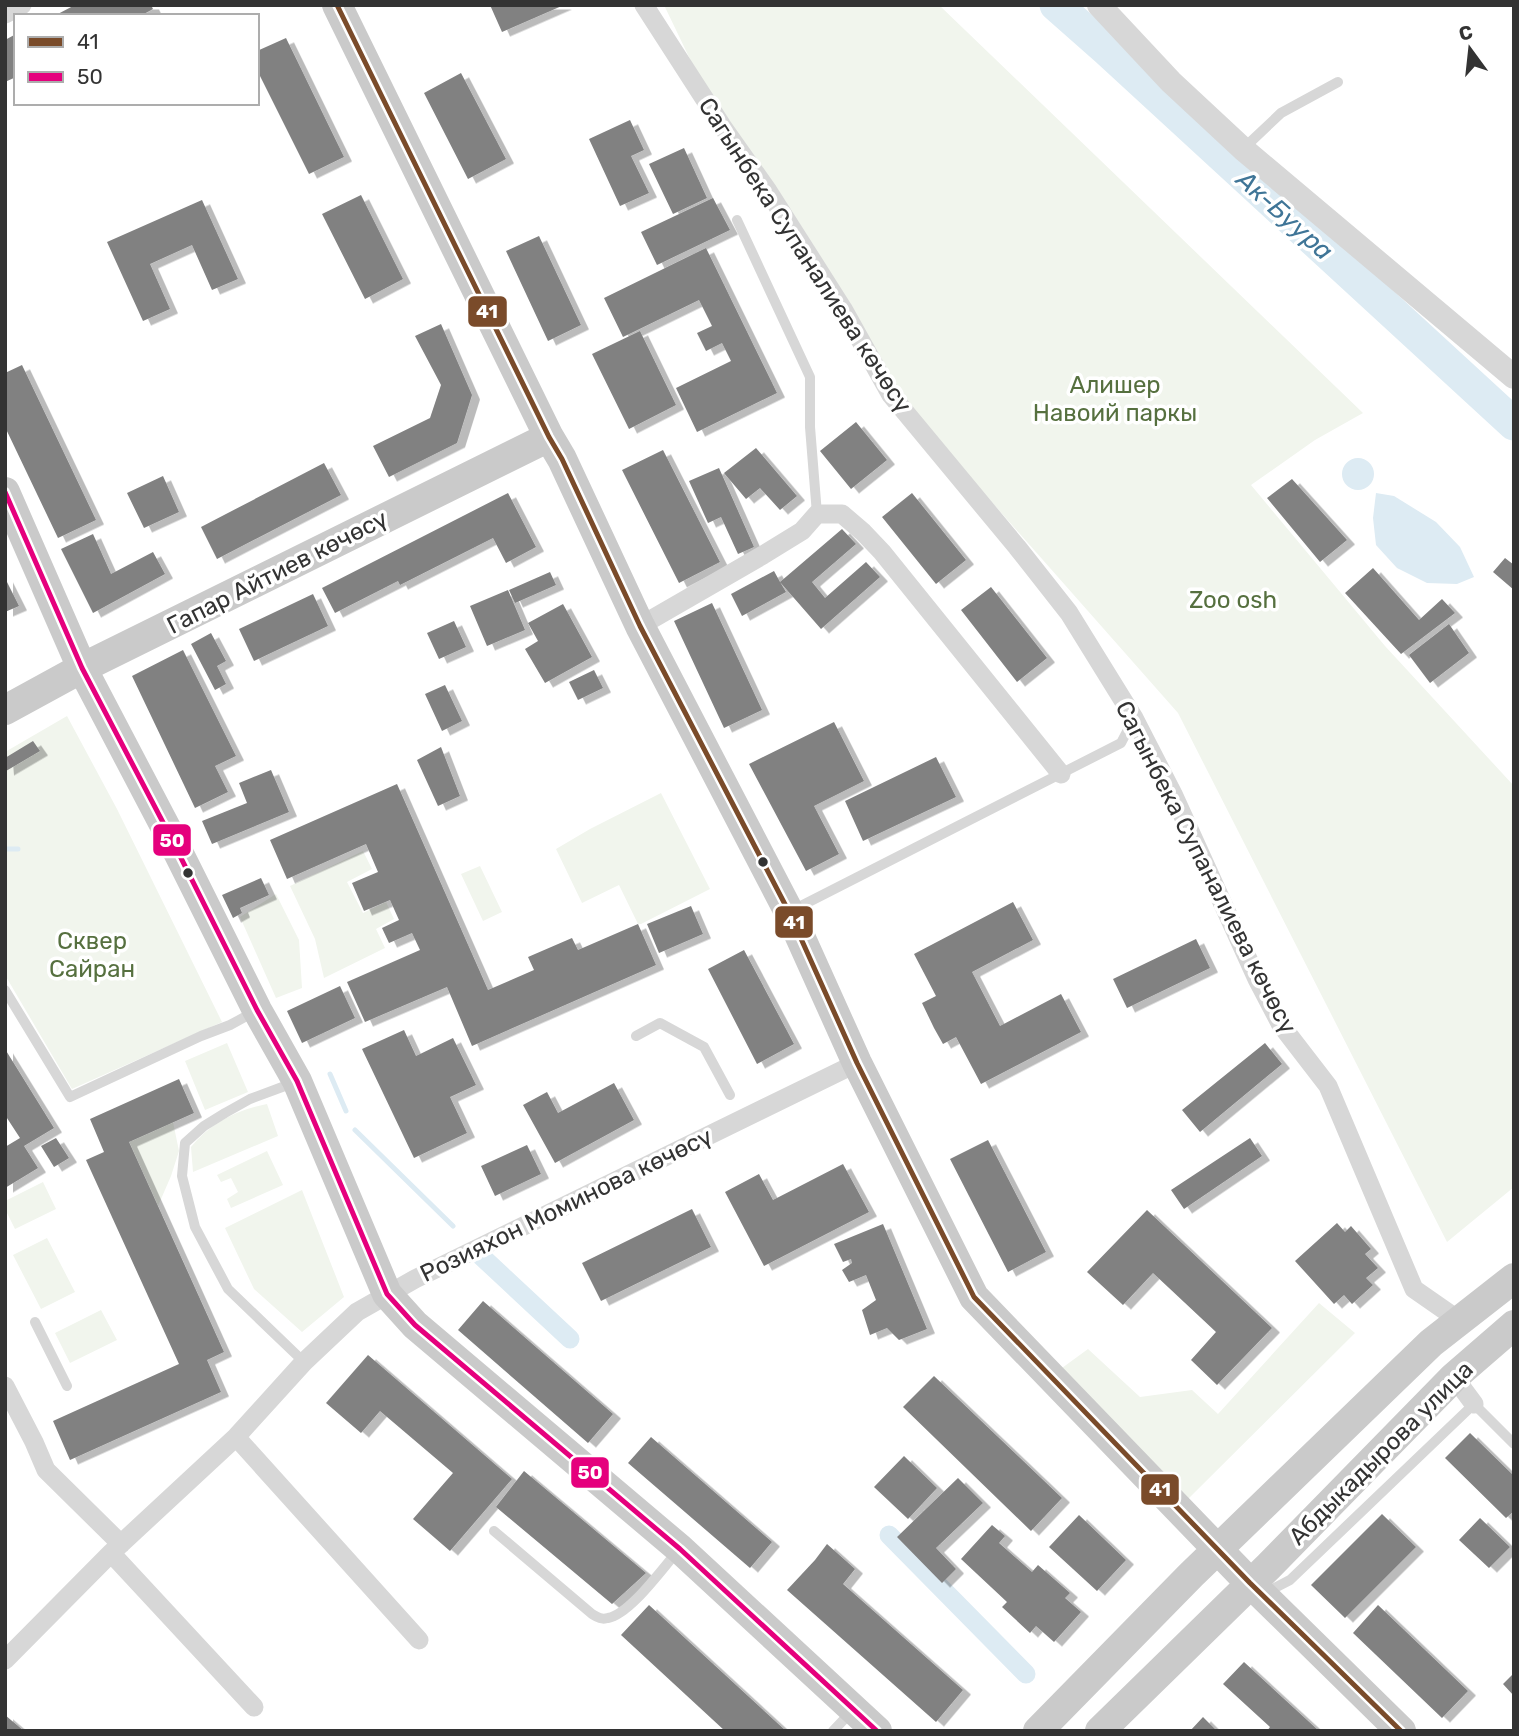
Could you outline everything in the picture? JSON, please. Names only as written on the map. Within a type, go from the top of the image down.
[{"type":"main road","points":[[337,5],[562,459],[640,626],[789,912],[857,1063],[974,1297],[1256,1589],[1401,1731]]},
{"type":"main road","name":"Гапар Айтиев көчөсү","points":[[5,710],[82,668],[549,437]]},
{"type":"main road","points":[[5,492],[82,668],[257,1010],[297,1081],[387,1294],[415,1325],[680,1549],[843,1720],[877,1731]]},
{"type":"main road","points":[[1038,1731],[1218,1549],[1431,1343],[1506,1285]]},
{"type":"main road","name":"Абдыкадырова улица","points":[[1100,1731],[1256,1589],[1454,1377],[1514,1325]]},
{"type":"street","points":[[5,14],[22,5]]},
{"type":"street","name":"Сагынбека Супаналиева көчөсү","points":[[644,5],[843,309],[891,395],[1069,613],[1134,718],[1173,794],[1281,1024],[1328,1086],[1414,1289],[1460,1321]]},
{"type":"street","points":[[1106,7],[1171,82],[1242,149],[1514,377]]},
{"type":"street","points":[[640,626],[802,531],[817,514],[842,514],[882,552],[1061,774]]},
{"type":"street","name":"Розияхон Моминова көчөсү","points":[[5,1660],[116,1548],[236,1437],[304,1363],[357,1312],[387,1294],[857,1063]]},
{"type":"street","points":[[1454,1377],[1474,1404]]},
{"type":"street","points":[[5,1386],[46,1470],[254,1707]]},
{"type":"street","points":[[236,1437],[419,1640]]},
{"type":"lane","points":[[1242,149],[1281,113],[1338,82]]},
{"type":"lane","points":[[737,220],[810,377],[810,427],[817,514]]},
{"type":"lane","points":[[789,912],[1121,743],[1134,718]]},
{"type":"lane","points":[[5,990],[70,1097],[230,1025],[257,1010]]},
{"type":"lane","points":[[636,1036],[660,1023],[704,1047],[730,1095]]},
{"type":"lane","points":[[297,1081],[250,1099],[204,1126],[185,1143],[182,1176],[195,1227],[228,1289],[304,1363]]},
{"type":"lane","points":[[35,1322],[67,1386]]},
{"type":"lane","points":[[1256,1589],[1290,1580],[1474,1404],[1514,1444]]},
{"type":"lane","points":[[494,1531],[601,1619],[627,1609],[680,1549]]},
{"type":"green space","name":"Алишер Навоий паркы","points":[[664,5],[939,5],[1363,413],[1315,440],[1251,485],[1385,646],[1514,786],[1514,1187],[1447,1242],[1178,713],[899,397],[701,82]]},
{"type":"green space","name":"Сквер Сайран","points":[[67,716],[117,809],[222,1022],[72,1089],[5,975],[5,752]]},
{"type":"green space","points":[[661,793],[710,889],[641,924],[638,924],[619,885],[582,903],[556,849]]},
{"type":"green space","points":[[363,851],[372,869],[347,882],[363,913],[386,902],[394,919],[376,929],[385,948],[324,978],[315,939],[290,886]]},
{"type":"green space","points":[[480,866],[502,912],[483,921],[461,874]]},
{"type":"green space","points":[[276,894],[299,940],[302,988],[276,998],[240,917]]},
{"type":"green space","points":[[227,1043],[248,1092],[205,1110],[185,1061]]},
{"type":"green space","points":[[267,1104],[278,1136],[193,1172],[191,1147],[198,1139],[215,1124],[245,1110]]},
{"type":"green space","points":[[173,1122],[179,1151],[158,1206],[129,1142]]},
{"type":"green space","points":[[267,1151],[283,1185],[231,1208],[227,1199],[238,1192],[231,1178],[221,1182],[217,1175]]},
{"type":"green space","points":[[43,1182],[56,1209],[15,1229],[5,1209],[5,1201]]},
{"type":"green space","points":[[302,1190],[344,1297],[302,1332],[254,1289],[225,1228]]},
{"type":"green space","points":[[47,1238],[75,1292],[41,1309],[13,1255]]},
{"type":"green space","points":[[1319,1303],[1355,1333],[1185,1502],[1062,1368],[1088,1349],[1140,1397],[1192,1390],[1218,1414]]},
{"type":"green space","points":[[101,1310],[117,1340],[70,1363],[55,1333]]},
{"type":"shaded area","points":[[1358,458],[1369,463],[1374,474],[1369,485],[1358,490],[1347,485],[1342,474],[1347,463]]},
{"type":"shaded area","points":[[1376,493],[1394,496],[1436,522],[1460,547],[1474,577],[1457,584],[1427,583],[1397,568],[1376,545],[1373,518]]},
{"type":"building","points":[[75,5],[151,5],[153,9],[144,14],[58,14]]},
{"type":"building","points":[[490,5],[564,5],[502,32]]},
{"type":"building","points":[[14,35],[14,78],[5,82],[5,40]]},
{"type":"building","points":[[286,38],[344,157],[309,174],[259,74],[259,50]]},
{"type":"building","points":[[461,73],[506,159],[468,179],[424,93]]},
{"type":"building","points":[[630,120],[644,150],[631,156],[649,193],[620,206],[589,139]]},
{"type":"building","points":[[684,148],[707,198],[673,214],[649,164]]},
{"type":"building","points":[[361,195],[403,279],[365,299],[322,214]]},
{"type":"building","points":[[713,198],[730,230],[657,265],[641,232]]},
{"type":"building","points":[[202,200],[238,279],[212,290],[192,245],[150,264],[170,309],[143,321],[107,242]]},
{"type":"building","points":[[539,236],[581,325],[548,341],[506,251]]},
{"type":"building","points":[[706,248],[777,393],[697,432],[676,388],[731,361],[722,343],[706,351],[697,333],[712,326],[699,300],[623,337],[604,298]]},
{"type":"building","points":[[441,324],[472,395],[457,443],[389,477],[373,446],[430,418],[441,385],[415,336]]},
{"type":"building","points":[[640,331],[676,405],[629,429],[592,354]]},
{"type":"building","points":[[22,365],[96,520],[58,538],[5,427],[5,373]]},
{"type":"building","points":[[856,422],[887,460],[851,489],[820,451]]},
{"type":"building","points":[[756,448],[797,496],[780,510],[760,488],[746,499],[724,473]]},
{"type":"building","points":[[663,450],[720,562],[679,583],[622,470]]},
{"type":"building","points":[[324,463],[341,495],[217,559],[201,527]]},
{"type":"building","points":[[719,468],[754,547],[738,554],[721,517],[708,523],[689,481]]},
{"type":"building","points":[[163,476],[179,512],[144,528],[127,493]]},
{"type":"building","points":[[1292,479],[1347,540],[1320,562],[1267,498]]},
{"type":"building","points":[[508,493],[536,547],[506,563],[493,538],[400,585],[398,581],[335,613],[322,588]]},
{"type":"building","points":[[912,493],[966,560],[936,584],[882,517]]},
{"type":"building","points":[[842,529],[856,544],[812,582],[825,598],[866,562],[880,577],[821,629],[780,582]]},
{"type":"building","points":[[93,534],[111,574],[153,552],[165,574],[93,613],[61,549]]},
{"type":"building","points":[[1505,558],[1514,565],[1514,590],[1493,572]]},
{"type":"building","points":[[1373,568],[1419,620],[1442,599],[1455,613],[1401,654],[1345,593]]},
{"type":"building","points":[[774,571],[786,592],[742,616],[731,594]]},
{"type":"building","points":[[550,572],[556,585],[515,603],[509,590]]},
{"type":"building","points":[[5,578],[19,606],[5,612]]},
{"type":"building","points":[[991,587],[1047,658],[1017,682],[961,610]]},
{"type":"building","points":[[508,590],[525,630],[487,646],[470,606]]},
{"type":"building","points":[[313,594],[328,626],[254,661],[239,629]]},
{"type":"building","points":[[712,603],[762,710],[724,728],[674,621]]},
{"type":"building","points":[[563,604],[592,657],[545,683],[525,649],[538,641],[528,623]]},
{"type":"building","points":[[454,621],[466,647],[439,659],[427,633]]},
{"type":"building","points":[[1449,624],[1469,653],[1430,683],[1409,655]]},
{"type":"building","points":[[211,633],[226,661],[217,666],[226,684],[215,690],[191,644]]},
{"type":"building","points":[[183,650],[236,756],[215,766],[228,792],[195,808],[132,676]]},
{"type":"building","points":[[594,670],[603,688],[578,700],[569,682]]},
{"type":"building","points":[[445,685],[462,721],[442,731],[425,694]]},
{"type":"building","points":[[834,722],[864,781],[814,806],[839,854],[806,871],[749,764]]},
{"type":"building","points":[[33,741],[40,751],[6,771],[5,758]]},
{"type":"building","points":[[441,747],[460,796],[438,806],[417,760]]},
{"type":"building","points":[[936,757],[956,797],[863,841],[845,801]]},
{"type":"building","points":[[271,770],[289,812],[212,844],[202,821],[247,803],[239,783]]},
{"type":"building","points":[[397,784],[488,990],[534,970],[528,957],[572,938],[578,950],[638,924],[656,965],[472,1046],[447,987],[365,1022],[347,982],[420,950],[412,933],[389,943],[382,928],[399,920],[390,900],[364,911],[352,883],[378,872],[366,844],[287,879],[270,840]]},
{"type":"building","points":[[261,878],[269,895],[240,908],[242,913],[233,918],[222,895]]},
{"type":"building","points":[[1013,902],[1033,940],[972,972],[1000,1026],[1061,994],[1081,1032],[981,1084],[956,1037],[943,1044],[934,1028],[922,1003],[936,996],[914,954]]},
{"type":"building","points":[[691,906],[703,934],[659,953],[647,924]]},
{"type":"building","points":[[1196,939],[1210,968],[1127,1008],[1113,979]]},
{"type":"building","points":[[744,950],[794,1044],[757,1064],[708,969]]},
{"type":"building","points":[[340,986],[355,1018],[302,1043],[287,1011]]},
{"type":"building","points":[[404,1030],[416,1056],[453,1038],[476,1085],[450,1097],[467,1133],[414,1158],[362,1049]]},
{"type":"building","points":[[1265,1043],[1282,1064],[1200,1132],[1182,1110]]},
{"type":"building","points":[[5,1049],[54,1128],[24,1146],[38,1168],[5,1188],[5,1147],[20,1138],[5,1115]]},
{"type":"building","points":[[179,1079],[194,1113],[129,1142],[224,1352],[207,1360],[221,1392],[70,1460],[53,1421],[179,1364],[86,1160],[104,1152],[90,1119]]},
{"type":"building","points":[[614,1083],[634,1120],[555,1163],[523,1105],[547,1092],[558,1113]]},
{"type":"building","points":[[56,1138],[69,1158],[54,1167],[41,1146]]},
{"type":"building","points":[[1250,1138],[1262,1156],[1184,1209],[1171,1190]]},
{"type":"building","points":[[988,1140],[1046,1252],[1008,1272],[950,1159]]},
{"type":"building","points":[[527,1145],[541,1174],[495,1196],[481,1166]]},
{"type":"building","points":[[843,1164],[869,1212],[764,1266],[725,1192],[759,1174],[773,1200]]},
{"type":"building","points":[[692,1209],[711,1247],[601,1301],[582,1263]]},
{"type":"building","points":[[1147,1210],[1272,1328],[1217,1385],[1191,1360],[1216,1332],[1153,1273],[1123,1305],[1087,1272]]},
{"type":"building","points":[[1337,1223],[1345,1232],[1351,1226],[1371,1249],[1365,1254],[1378,1268],[1366,1278],[1373,1285],[1352,1304],[1344,1295],[1334,1304],[1295,1261]]},
{"type":"building","points":[[883,1224],[927,1329],[899,1340],[887,1328],[870,1335],[862,1310],[876,1300],[866,1275],[849,1282],[842,1270],[852,1263],[851,1259],[843,1262],[834,1244]]},
{"type":"building","points":[[483,1301],[613,1414],[588,1443],[458,1330]]},
{"type":"building","points":[[368,1355],[512,1479],[450,1551],[413,1519],[453,1473],[380,1411],[361,1433],[326,1403]]},
{"type":"building","points":[[934,1376],[1062,1498],[1031,1531],[903,1407]]},
{"type":"building","points":[[1470,1433],[1514,1476],[1514,1511],[1506,1518],[1445,1458]]},
{"type":"building","points":[[651,1437],[772,1542],[750,1568],[628,1463]]},
{"type":"building","points":[[904,1456],[937,1488],[908,1519],[874,1487]]},
{"type":"building","points":[[524,1471],[646,1573],[612,1604],[496,1507]]},
{"type":"building","points":[[958,1478],[983,1503],[936,1548],[956,1569],[942,1583],[897,1537]]},
{"type":"building","points":[[1382,1514],[1416,1547],[1345,1618],[1311,1585]]},
{"type":"building","points":[[1079,1515],[1126,1560],[1097,1591],[1049,1547]]},
{"type":"building","points":[[1480,1518],[1510,1547],[1489,1568],[1459,1540]]},
{"type":"building","points":[[992,1525],[1005,1536],[999,1543],[1032,1572],[1038,1565],[1070,1593],[1065,1598],[1081,1612],[1054,1642],[1036,1626],[1030,1633],[1002,1607],[1007,1602],[961,1559]]},
{"type":"building","points":[[827,1544],[855,1569],[843,1584],[963,1690],[936,1722],[787,1590]]},
{"type":"building","points":[[649,1605],[786,1731],[725,1731],[621,1635]]},
{"type":"building","points":[[1378,1605],[1468,1691],[1442,1718],[1353,1633]]},
{"type":"building","points":[[1244,1662],[1319,1731],[1267,1731],[1270,1727],[1223,1684]]},
{"type":"building","points":[[1514,1673],[1514,1696],[1503,1684]]},
{"type":"building","points":[[5,1715],[24,1731],[5,1731]]},
{"type":"building","points":[[1203,1717],[1217,1731],[1190,1731]]},
{"type":"waterway","name":"Ак-Буура","points":[[1056,5],[1514,424]]},
{"type":"waterway","points":[[5,849],[18,849]]},
{"type":"waterway","points":[[330,1074],[346,1111]]},
{"type":"waterway","points":[[355,1130],[453,1226]]},
{"type":"waterway","points":[[481,1256],[570,1339]]},
{"type":"waterway","points":[[889,1535],[1026,1674]]},
{"type":"transit line","name":"41","points":[[337,5],[562,459],[640,626],[789,912],[857,1063],[974,1297],[1250,1583],[1401,1731]]},
{"type":"transit line","name":"50","points":[[5,492],[82,668],[257,1010],[297,1081],[387,1294],[415,1325],[680,1549],[877,1731]]},
{"type":"park label","name":"Zoo osh","points":[[1233,600]]}]
